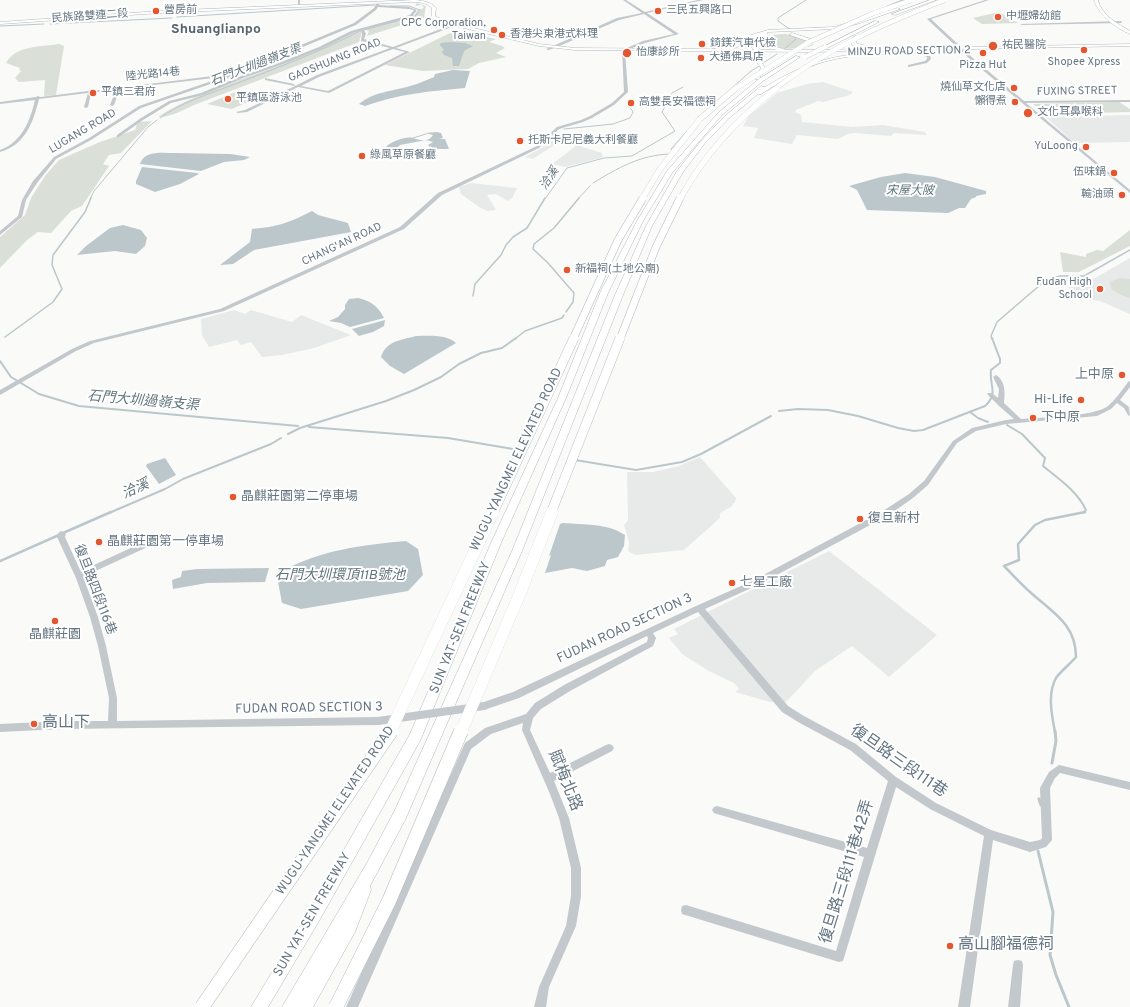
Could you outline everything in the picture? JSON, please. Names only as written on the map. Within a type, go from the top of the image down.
[{"type":"highway","name":"WUGU-YANGMEI ELEVATED ROAD","points":[[202,1007],[388,737],[618,240],[660,169],[700,119],[736,88],[809,42],[874,13],[912,0]]},
{"type":"highway","name":"SUN YAT-SEN FREEWAY","points":[[290,1007],[372,868],[400,815],[517,551],[616,302],[649,226],[680,171],[704,142],[762,80],[817,46],[849,29],[924,0]]},
{"type":"highway","name":"SUN YAT-SEN FREEWAY","points":[[259,1007],[314,916],[414,737],[436,690],[496,543],[562,398],[604,293],[640,221],[669,172],[720,114],[757,91],[801,56],[825,47],[899,10],[934,0]]},
{"type":"highway","points":[[336,1007],[390,901],[518,598],[656,247],[678,202],[708,155],[734,126],[772,92],[828,52],[854,38],[897,18],[945,0]]},
{"type":"highway","points":[[710,51],[739,45],[753,36],[768,31],[834,28],[899,10]]},
{"type":"highway","points":[[818,62],[899,10]]},
{"type":"highway","points":[[784,51],[764,46],[757,41],[758,38],[767,34],[791,34],[805,38],[809,40],[810,46],[801,56]]},
{"type":"highway","points":[[753,36],[748,41],[759,52]]},
{"type":"highway","points":[[857,37],[854,44],[858,46],[867,49],[884,50]]},
{"type":"highway","points":[[710,51],[746,55],[756,59],[762,65],[763,71],[744,98]]},
{"type":"highway","points":[[744,98],[818,62],[836,57],[916,52]]},
{"type":"highway","points":[[304,1007],[350,927],[372,868]]},
{"type":"main road","points":[[1096,0],[1097,5],[1101,10],[1130,33]]},
{"type":"main road","points":[[1102,0],[1105,9],[1130,28]]},
{"type":"main road","name":"民族路雙連二段","points":[[0,23],[180,11],[369,1],[378,4]]},
{"type":"main road","points":[[378,4],[397,1],[418,1],[429,4],[434,6],[433,15],[435,18],[451,25],[526,45],[577,51],[710,51]]},
{"type":"main road","points":[[378,4],[419,3],[427,5],[429,8]]},
{"type":"main road","points":[[427,17],[435,22],[551,48],[759,52],[784,51],[801,56]]},
{"type":"main road","name":"MINZU ROAD SECTION 2","points":[[801,56],[830,53],[1130,46]]},
{"type":"main road","points":[[830,53],[884,50],[962,50]]},
{"type":"main road","points":[[759,52],[801,56]]},
{"type":"street","points":[[299,0],[299,5]]},
{"type":"street","points":[[623,51],[644,42],[677,34],[624,0]]},
{"type":"street","points":[[551,48],[618,19],[695,0]]},
{"type":"street","points":[[551,48],[560,42],[615,18],[702,0]]},
{"type":"street","points":[[887,6],[904,0]]},
{"type":"street","points":[[988,0],[929,19],[962,50],[1130,192]]},
{"type":"street","points":[[118,136],[142,118],[170,102],[202,94],[242,77],[277,65],[359,30],[411,16],[416,10],[378,4]]},
{"type":"street","name":"LUGANG ROAD","points":[[0,234],[20,216],[24,200],[35,182],[55,158],[90,139],[140,107],[200,88],[355,24],[367,16],[378,4]]},
{"type":"street","points":[[1022,24],[1121,22]]},
{"type":"street","name":"GAOSHUANG ROAD","points":[[296,85],[246,110],[238,112],[296,85],[318,76],[390,47],[451,25]]},
{"type":"street","points":[[266,80],[328,92],[408,52],[362,40],[364,34],[363,31],[359,30]]},
{"type":"street","points":[[531,44],[560,42]]},
{"type":"street","points":[[566,42],[568,46],[575,49]]},
{"type":"street","name":"CHANG'AN ROAD","points":[[0,393],[74,350],[92,342],[222,310],[402,228],[422,212],[431,200],[440,194],[538,148],[558,128],[582,121],[613,104],[626,92],[623,51]]},
{"type":"street","points":[[909,66],[926,62],[929,59],[929,57],[916,52]]},
{"type":"street","name":"陸光路14巷","points":[[0,103],[38,97],[217,77],[237,73]]},
{"type":"street","points":[[112,105],[119,88]]},
{"type":"street","points":[[86,107],[90,91]]},
{"type":"street","points":[[0,151],[11,148],[28,128],[38,97]]},
{"type":"street","name":"FUXING STREET","points":[[1024,102],[1130,101]]},
{"type":"street","points":[[996,378],[1002,389],[1001,405]]},
{"type":"street","points":[[1130,383],[1118,400],[1126,407],[1130,414]]},
{"type":"street","points":[[992,396],[1020,421]]},
{"type":"street","name":"FUDAN ROAD SECTION 3","points":[[0,728],[378,721],[484,706],[516,695],[762,579],[886,513],[926,483],[955,442],[964,434],[974,429],[986,425],[1097,414],[1109,408],[1118,400]]},
{"type":"street","name":"復旦路四段116巷","points":[[62,534],[61,537],[80,578],[94,617],[102,646],[113,698],[112,725]]},
{"type":"street","points":[[80,578],[86,572],[164,536]]},
{"type":"street","name":"復旦路三段111巷","points":[[699,608],[785,709],[852,747],[893,780],[933,806],[989,834],[1030,847],[1043,844],[1047,840],[1045,788],[1052,775],[1059,769],[1130,786]]},
{"type":"street","points":[[352,1007],[468,746],[488,731],[529,717],[538,706],[567,688],[650,644],[652,638],[648,632]]},
{"type":"street","name":"賦梅北路","points":[[529,717],[526,730],[564,818],[576,868],[576,896],[571,926],[544,987],[540,1007]]},
{"type":"street","points":[[548,779],[609,748]]},
{"type":"street","name":"復旦路三段111巷42弄","points":[[686,910],[839,957],[893,780]]},
{"type":"street","points":[[717,810],[870,854]]},
{"type":"street","points":[[964,1007],[989,834]]},
{"type":"street","points":[[1014,1007],[1018,965]]},
{"type":"shaded area","points":[[417,3],[426,6],[424,18],[367,36],[369,31],[364,29],[414,16],[418,10],[424,8],[422,5],[415,6]]},
{"type":"shaded area","points":[[999,12],[1018,23],[982,24],[973,18]]},
{"type":"shaded area","points":[[456,30],[496,39],[489,42],[505,48],[496,53],[506,57],[479,63],[468,69],[423,71],[385,65]]},
{"type":"shaded area","points":[[357,31],[362,32],[359,42],[176,113],[158,117],[200,95],[278,66]]},
{"type":"shaded area","points":[[785,34],[807,41],[797,48],[786,49],[769,45],[761,41],[762,38],[770,35]]},
{"type":"shaded area","points":[[59,44],[64,46],[56,95],[44,96],[45,80],[19,82],[15,78],[21,71],[19,70],[20,68],[6,63],[10,57],[22,50]]},
{"type":"shaded area","points":[[823,82],[853,92],[850,95],[823,102],[818,101],[796,110],[795,112],[801,115],[802,122],[852,127],[883,125],[925,132],[927,135],[894,133],[891,136],[855,133],[848,134],[838,139],[797,135],[792,144],[754,138],[758,128],[743,126],[749,116],[777,93],[807,84]]},
{"type":"shaded area","points":[[238,91],[261,96],[232,109],[207,104]]},
{"type":"shaded area","points":[[1119,102],[1130,109],[1130,112],[1046,114],[1033,104]]},
{"type":"shaded area","points":[[1130,115],[1130,142],[1074,143],[1046,117]]},
{"type":"shaded area","points":[[152,121],[121,153],[109,155],[103,164],[109,166],[82,206],[71,211],[51,233],[38,232],[27,240],[0,268],[0,237],[25,215],[31,198],[45,176],[59,160],[100,142],[135,130],[138,122]]},
{"type":"shaded area","points":[[558,133],[579,142],[582,147],[602,153],[603,157],[566,167],[552,164],[576,146],[559,142],[533,159],[525,157],[543,147]]},
{"type":"shaded area","points":[[471,183],[517,188],[512,198],[508,201],[496,194],[487,195],[496,210],[487,211],[461,194],[459,187]]},
{"type":"shaded area","points":[[1130,230],[1130,246],[1079,272],[1063,272],[1060,252],[1086,257],[1086,254],[1097,250],[1103,251]]},
{"type":"shaded area","name":"Fudan High School","points":[[1130,258],[1130,314],[1100,301],[1071,297],[1066,278],[1090,281]]},
{"type":"shaded area","points":[[1119,278],[1130,279],[1130,298],[1111,289],[1110,282]]},
{"type":"shaded area","points":[[234,310],[245,314],[251,310],[292,322],[301,315],[351,335],[314,348],[282,355],[262,357],[251,342],[241,345],[237,340],[209,347],[202,335],[201,319]]},
{"type":"shaded area","points":[[700,457],[736,498],[735,502],[731,507],[720,513],[720,518],[684,550],[635,555],[628,551],[629,543],[624,525],[628,520],[627,472],[653,472],[679,466]]},
{"type":"shaded area","points":[[829,551],[937,635],[889,677],[852,646],[815,671],[786,702],[770,702],[735,692],[739,689],[734,683],[709,671],[682,654],[669,638],[678,634],[674,629]]},
{"type":"water","points":[[441,43],[465,43],[473,46],[464,51],[459,66],[453,66],[452,58],[444,55],[442,52],[444,50],[440,45]]},
{"type":"water","points":[[453,70],[470,71],[465,88],[402,96],[365,106],[359,104],[377,94],[413,85],[434,77],[435,74]]},
{"type":"water","points":[[425,133],[441,133],[443,138],[439,139],[445,139],[449,149],[432,149],[428,145],[433,142],[426,140],[431,138],[433,135]]},
{"type":"water","points":[[413,138],[426,140],[400,145],[392,152],[381,151],[380,149],[402,139]]},
{"type":"water","points":[[154,153],[230,154],[250,157],[244,160],[224,162],[201,171],[140,164],[145,156]]},
{"type":"water","points":[[142,167],[199,174],[180,184],[155,192],[136,184]]},
{"type":"water","name":"宋屋大陂","points":[[905,173],[935,177],[986,191],[986,194],[976,196],[971,199],[965,208],[959,208],[948,213],[867,210],[857,190],[849,186],[881,177]]},
{"type":"water","points":[[312,211],[318,215],[348,223],[351,232],[254,250],[233,264],[220,265],[250,242],[252,229],[284,223]]},
{"type":"water","points":[[123,225],[141,230],[147,238],[145,246],[136,254],[115,251],[77,255],[86,246],[110,228]]},
{"type":"water","points":[[358,298],[374,305],[384,318],[350,327],[341,323],[329,321],[338,317],[345,309],[345,305],[349,299]]},
{"type":"water","points":[[385,320],[384,326],[373,332],[359,336],[352,329]]},
{"type":"water","points":[[416,336],[442,337],[456,343],[404,374],[390,366],[381,357],[383,352],[390,344]]},
{"type":"water","points":[[165,458],[176,475],[159,484],[146,466],[147,464]]},
{"type":"water","points":[[560,524],[595,525],[611,528],[625,535],[624,546],[618,557],[607,560],[605,566],[587,571],[572,568],[545,573]]},
{"type":"water","name":"石門大圳環頂11B號池","points":[[406,541],[418,549],[423,575],[408,591],[301,609],[282,603],[278,582],[282,571],[327,553],[373,544]]},
{"type":"water","points":[[269,568],[265,582],[207,583],[173,589],[172,580],[181,577],[182,571],[197,569]]},
{"type":"waterway","name":"洽溪","points":[[791,30],[778,21],[778,18],[806,0]]},
{"type":"waterway","name":"石門大圳過嶺支渠","points":[[177,17],[375,5]]},
{"type":"waterway","name":"石門大圳過嶺支渠","points":[[364,30],[415,16],[420,10],[409,6],[390,6]]},
{"type":"waterway","name":"石門大圳過嶺支渠","points":[[50,24],[172,18]]},
{"type":"waterway","name":"石門大圳過嶺支渠","points":[[0,26],[44,24]]},
{"type":"waterway","name":"石門大圳過嶺支渠","points":[[160,118],[176,108],[194,100],[296,60],[360,31]]},
{"type":"waterway","name":"洽溪","points":[[783,50],[796,39],[794,36]]},
{"type":"waterway","name":"洽溪","points":[[763,63],[777,54]]},
{"type":"waterway","name":"洽溪","points":[[732,88],[751,71],[761,65]]},
{"type":"waterway","name":"洽溪","points":[[545,199],[567,168],[604,158],[632,156],[675,131],[662,112],[672,93],[683,87]]},
{"type":"waterway","points":[[564,129],[613,124],[630,118],[633,112],[629,106]]},
{"type":"waterway","name":"石門大圳過嶺支渠","points":[[90,199],[94,191],[148,127],[157,120]]},
{"type":"waterway","name":"洽溪","points":[[593,183],[620,167],[630,163],[649,157],[670,154],[672,152],[671,149],[687,131]]},
{"type":"waterway","points":[[413,138],[426,134]]},
{"type":"waterway","name":"洽溪","points":[[578,199],[590,186]]},
{"type":"waterway","name":"石門大圳過嶺支渠","points":[[5,337],[53,302],[62,289],[52,265],[53,255],[85,212],[91,198]]},
{"type":"waterway","name":"洽溪","points":[[473,296],[475,284],[501,255],[506,245],[513,237],[527,228],[545,198]]},
{"type":"waterway","name":"洽溪","points":[[566,312],[573,302],[574,293],[548,263],[533,249],[534,244],[554,228],[579,198]]},
{"type":"waterway","name":"石門大圳過嶺支渠","points":[[992,339],[991,336],[997,322],[1047,279],[1061,276],[1084,276],[1130,250]]},
{"type":"waterway","name":"洽溪","points":[[515,339],[525,331],[562,318],[564,315]]},
{"type":"waterway","name":"洽溪","points":[[288,434],[300,428],[386,401],[414,390],[441,377],[459,364],[481,353],[502,348],[516,338]]},
{"type":"waterway","name":"石門大圳過嶺支渠","points":[[779,411],[798,409],[828,410],[858,416],[898,428],[914,431],[923,430],[985,406],[989,401],[993,393],[991,370],[1000,363],[1000,359],[992,338]]},
{"type":"waterway","name":"石門大圳過嶺支渠","points":[[0,361],[11,377],[39,394],[79,406],[298,426]]},
{"type":"waterway","points":[[970,412],[978,418],[988,422]]},
{"type":"waterway","name":"石門大圳過嶺支渠","points":[[575,460],[636,470],[682,462],[701,454],[771,416]]},
{"type":"waterway","points":[[1007,425],[1022,434],[1045,458],[1043,466],[1078,497],[1086,510],[1084,512]]},
{"type":"waterway","name":"石門大圳過嶺支渠","points":[[309,427],[448,438],[519,450]]},
{"type":"waterway","name":"洽溪","points":[[109,513],[165,489],[183,479],[271,444],[281,438]]},
{"type":"waterway","name":"洽溪","points":[[63,533],[111,512]]},
{"type":"waterway","points":[[1055,732],[1051,705],[1053,684],[1060,673],[1076,657],[1072,636],[1061,620],[1004,566],[1019,560],[1018,544],[1035,525],[1045,520],[1084,512]]},
{"type":"waterway","name":"洽溪","points":[[0,561],[59,535]]},
{"type":"waterway","points":[[1052,763],[1056,741],[1055,731]]},
{"type":"waterway","points":[[1039,799],[1041,805]]},
{"type":"waterway","points":[[1038,851],[1053,912],[1050,955],[1056,975],[1069,1007]]},
{"type":"place","name":"營房前","points":[[156,11]]},
{"type":"place","name":"三民五興路口","points":[[658,11]]},
{"type":"place","name":"中壢婦幼館","points":[[998,17]]},
{"type":"place","name":"CPC Corporation, Taiwan","points":[[494,30]]},
{"type":"place","name":"香港尖東港式料理","points":[[502,35]]},
{"type":"place","name":"錡鎂汽車代檢","points":[[702,44]]},
{"type":"place","name":"祐民醫院","points":[[993,46]]},
{"type":"place","name":"Shopee Xpress","points":[[1084,50]]},
{"type":"place","name":"怡康診所","points":[[627,53]]},
{"type":"place","name":"Pizza Hut","points":[[983,53]]},
{"type":"place","name":"大通佛具店","points":[[701,58]]},
{"type":"place","name":"燒仙草文化店","points":[[1014,88]]},
{"type":"place","name":"平鎮三君府","points":[[93,93]]},
{"type":"place","name":"平鎮區游泳池","points":[[228,99]]},
{"type":"place","name":"懶得煮","points":[[1015,102]]},
{"type":"place","name":"高雙長安福德祠","points":[[631,103]]},
{"type":"place","name":"文化耳鼻喉科","points":[[1028,113]]},
{"type":"place","name":"托斯卡尼尼義大利餐廳","points":[[520,141]]},
{"type":"place","name":"YuLoong","points":[[1086,147]]},
{"type":"place","name":"綠風草原餐廳","points":[[362,156]]},
{"type":"place","name":"伍味鍋","points":[[1114,173]]},
{"type":"place","name":"輸油頭","points":[[1122,195]]},
{"type":"place","name":"新福祠(土地公廟)","points":[[567,270]]},
{"type":"place","name":"Fudan High School","points":[[1100,289]]},
{"type":"place","name":"上中原","points":[[1122,375]]},
{"type":"place","name":"Hi-Life","points":[[1081,400]]},
{"type":"place","name":"下中原","points":[[1033,418]]},
{"type":"place","name":"晶麒莊園第二停車場","points":[[233,497]]},
{"type":"place","name":"復旦新村","points":[[860,519]]},
{"type":"place","name":"晶麒莊園第一停車場","points":[[99,542]]},
{"type":"place","name":"七星工廠","points":[[732,583]]},
{"type":"place","name":"晶麒莊園","points":[[55,621]]},
{"type":"place","name":"高山下","points":[[34,724]]},
{"type":"place","name":"高山腳福德祠","points":[[950,946]]},
{"type":"district","name":"Shuanglianpo","points":[[216,30]]}]
